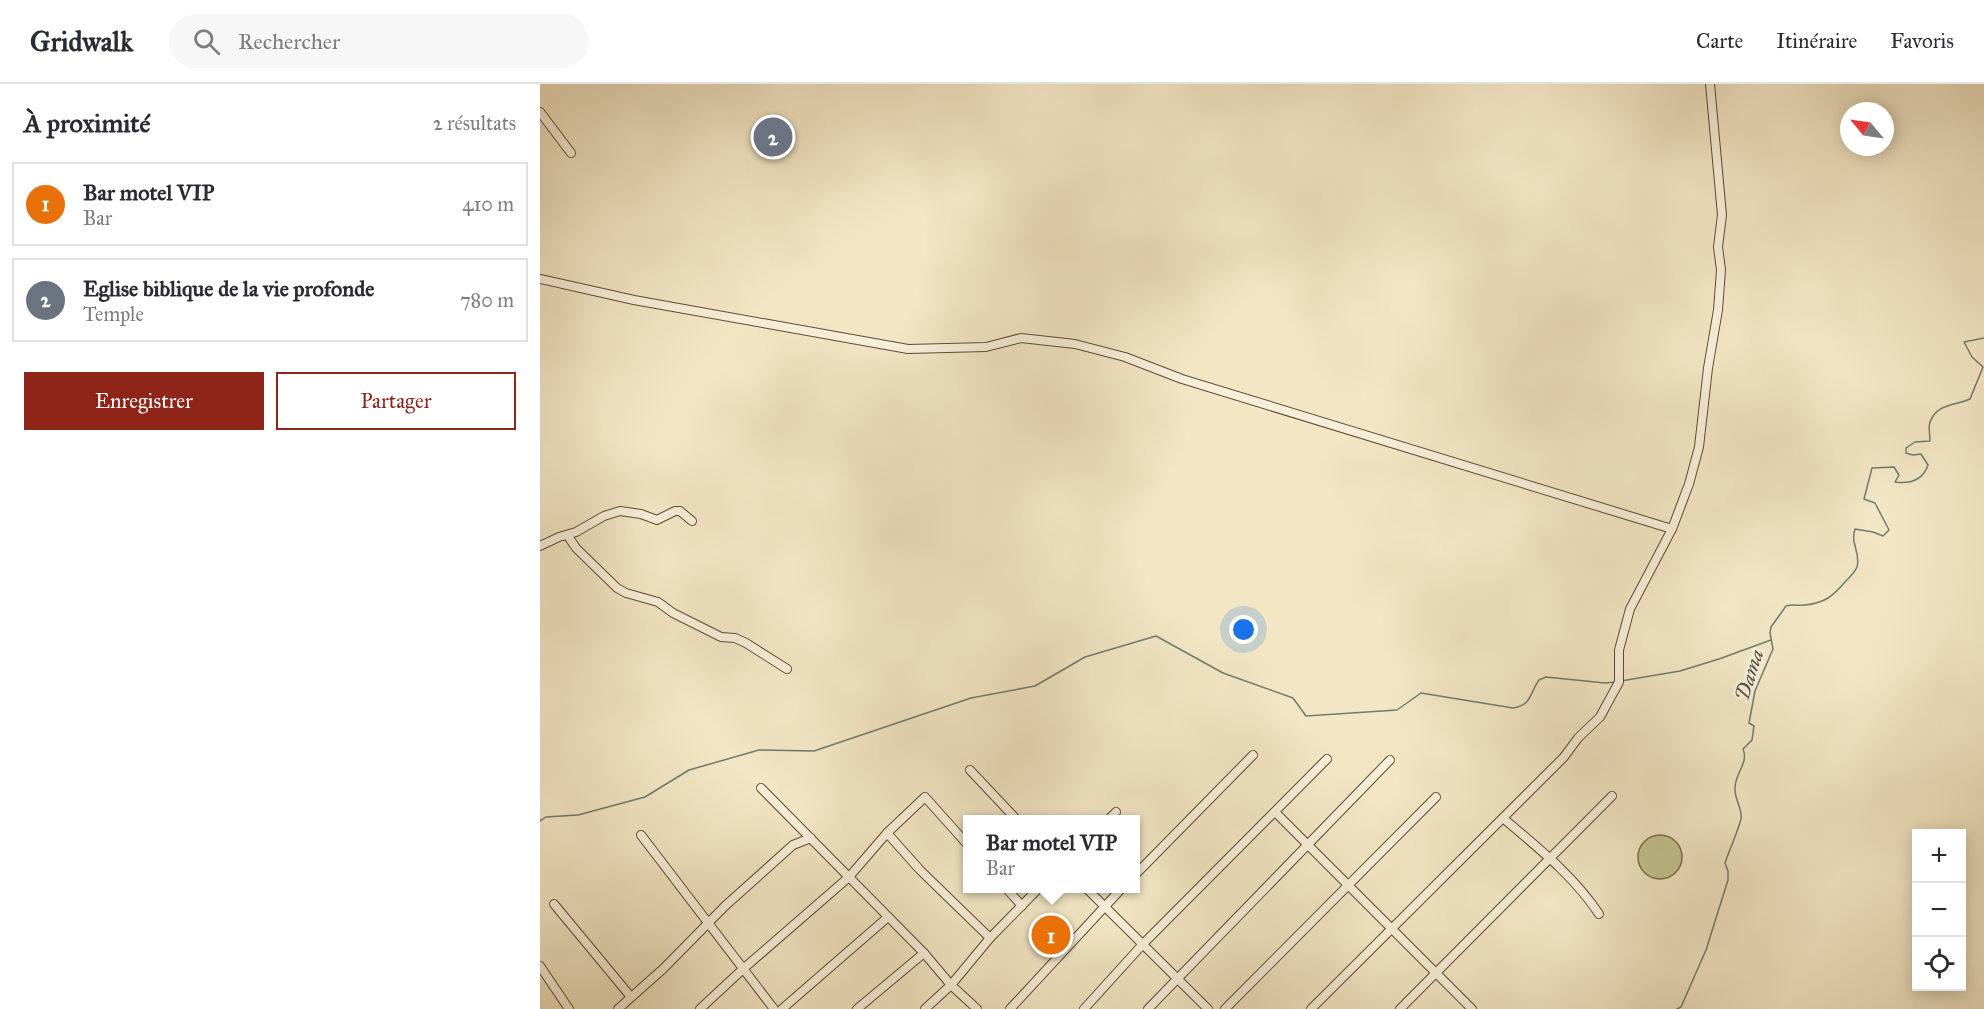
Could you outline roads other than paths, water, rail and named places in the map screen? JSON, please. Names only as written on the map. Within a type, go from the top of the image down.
[{"type":"street","points":[[1311,1009],[1564,758],[1578,738],[1600,717],[1619,682],[1619,650],[1630,609],[1672,529],[1689,484],[1699,447],[1708,368],[1718,310],[1721,270],[1718,247],[1722,215],[1710,84]]},
{"type":"street","points":[[540,112],[571,153]]},
{"type":"street","points":[[540,279],[634,300],[908,349],[987,347],[1021,338],[1075,344],[1125,357],[1182,379],[1672,529]]},
{"type":"street","points":[[540,546],[559,537],[568,536],[604,516],[620,511],[641,514],[657,520],[680,511],[692,521]]},
{"type":"street","points":[[568,536],[576,548],[595,564],[617,588],[626,593],[658,602],[673,613],[721,637],[735,638],[746,643],[787,669]]},
{"type":"street","points":[[1140,870],[1253,755]]},
{"type":"street","points":[[1084,1009],[1143,944],[1327,759]]},
{"type":"street","points":[[1148,1009],[1390,760]]},
{"type":"street","points":[[970,770],[1013,815]]},
{"type":"street","points":[[761,788],[924,953],[951,985],[977,1009]]},
{"type":"street","points":[[1400,1009],[1612,796]]},
{"type":"street","points":[[700,1009],[849,877],[887,833],[925,797],[963,840]]},
{"type":"street","points":[[1225,1009],[1436,797]]},
{"type":"street","points":[[1113,815],[1116,812]]},
{"type":"street","points":[[1275,812],[1472,1009]]},
{"type":"street","points":[[1503,818],[1550,859],[1586,895],[1599,914]]},
{"type":"street","points":[[887,833],[920,870],[990,938]]},
{"type":"street","points":[[641,835],[774,1009]]},
{"type":"street","points":[[618,1009],[793,845],[811,838]]},
{"type":"street","points":[[1010,893],[1022,906]]},
{"type":"street","points":[[925,1009],[951,985],[990,938],[1034,893]]},
{"type":"street","points":[[1091,893],[1208,1009]]},
{"type":"street","points":[[1010,1009],[1117,893]]},
{"type":"street","points":[[555,904],[631,997]]},
{"type":"street","points":[[782,1009],[888,917]]},
{"type":"street","points":[[857,1009],[924,953]]},
{"type":"street","points":[[540,966],[569,1009]]},
{"type":"waterway","name":"Dama","points":[[1677,1009],[1681,1007],[1706,950],[1728,880],[1725,863],[1741,819],[1735,792],[1736,783],[1743,764],[1743,749],[1752,740],[1754,726],[1749,723],[1755,691],[1773,649],[1771,627],[1786,606],[1823,601],[1852,575],[1858,562],[1854,539],[1855,529],[1883,536],[1889,530],[1875,503],[1864,499],[1872,468],[1894,467],[1899,475],[1895,482],[1915,480],[1923,474],[1928,465],[1921,454],[1906,453],[1906,448],[1915,442],[1930,441],[1929,424],[1937,411],[1970,399],[1983,367],[1972,357],[1964,342],[1984,338]]},
{"type":"waterway","points":[[540,821],[546,817],[578,815],[645,797],[689,770],[759,750],[814,751],[971,698],[1035,686],[1085,657],[1156,636],[1223,673],[1293,698],[1306,716],[1397,710],[1421,693],[1513,708],[1527,702],[1539,680],[1546,677],[1616,682]]},
{"type":"waterway","points":[[1621,681],[1680,671],[1771,640]]},
{"type":"place","name":"Eglise biblique de la vie profonde","points":[[773,137]]},
{"type":"place","name":"Bar motel VIP","points":[[1051,935]]}]
